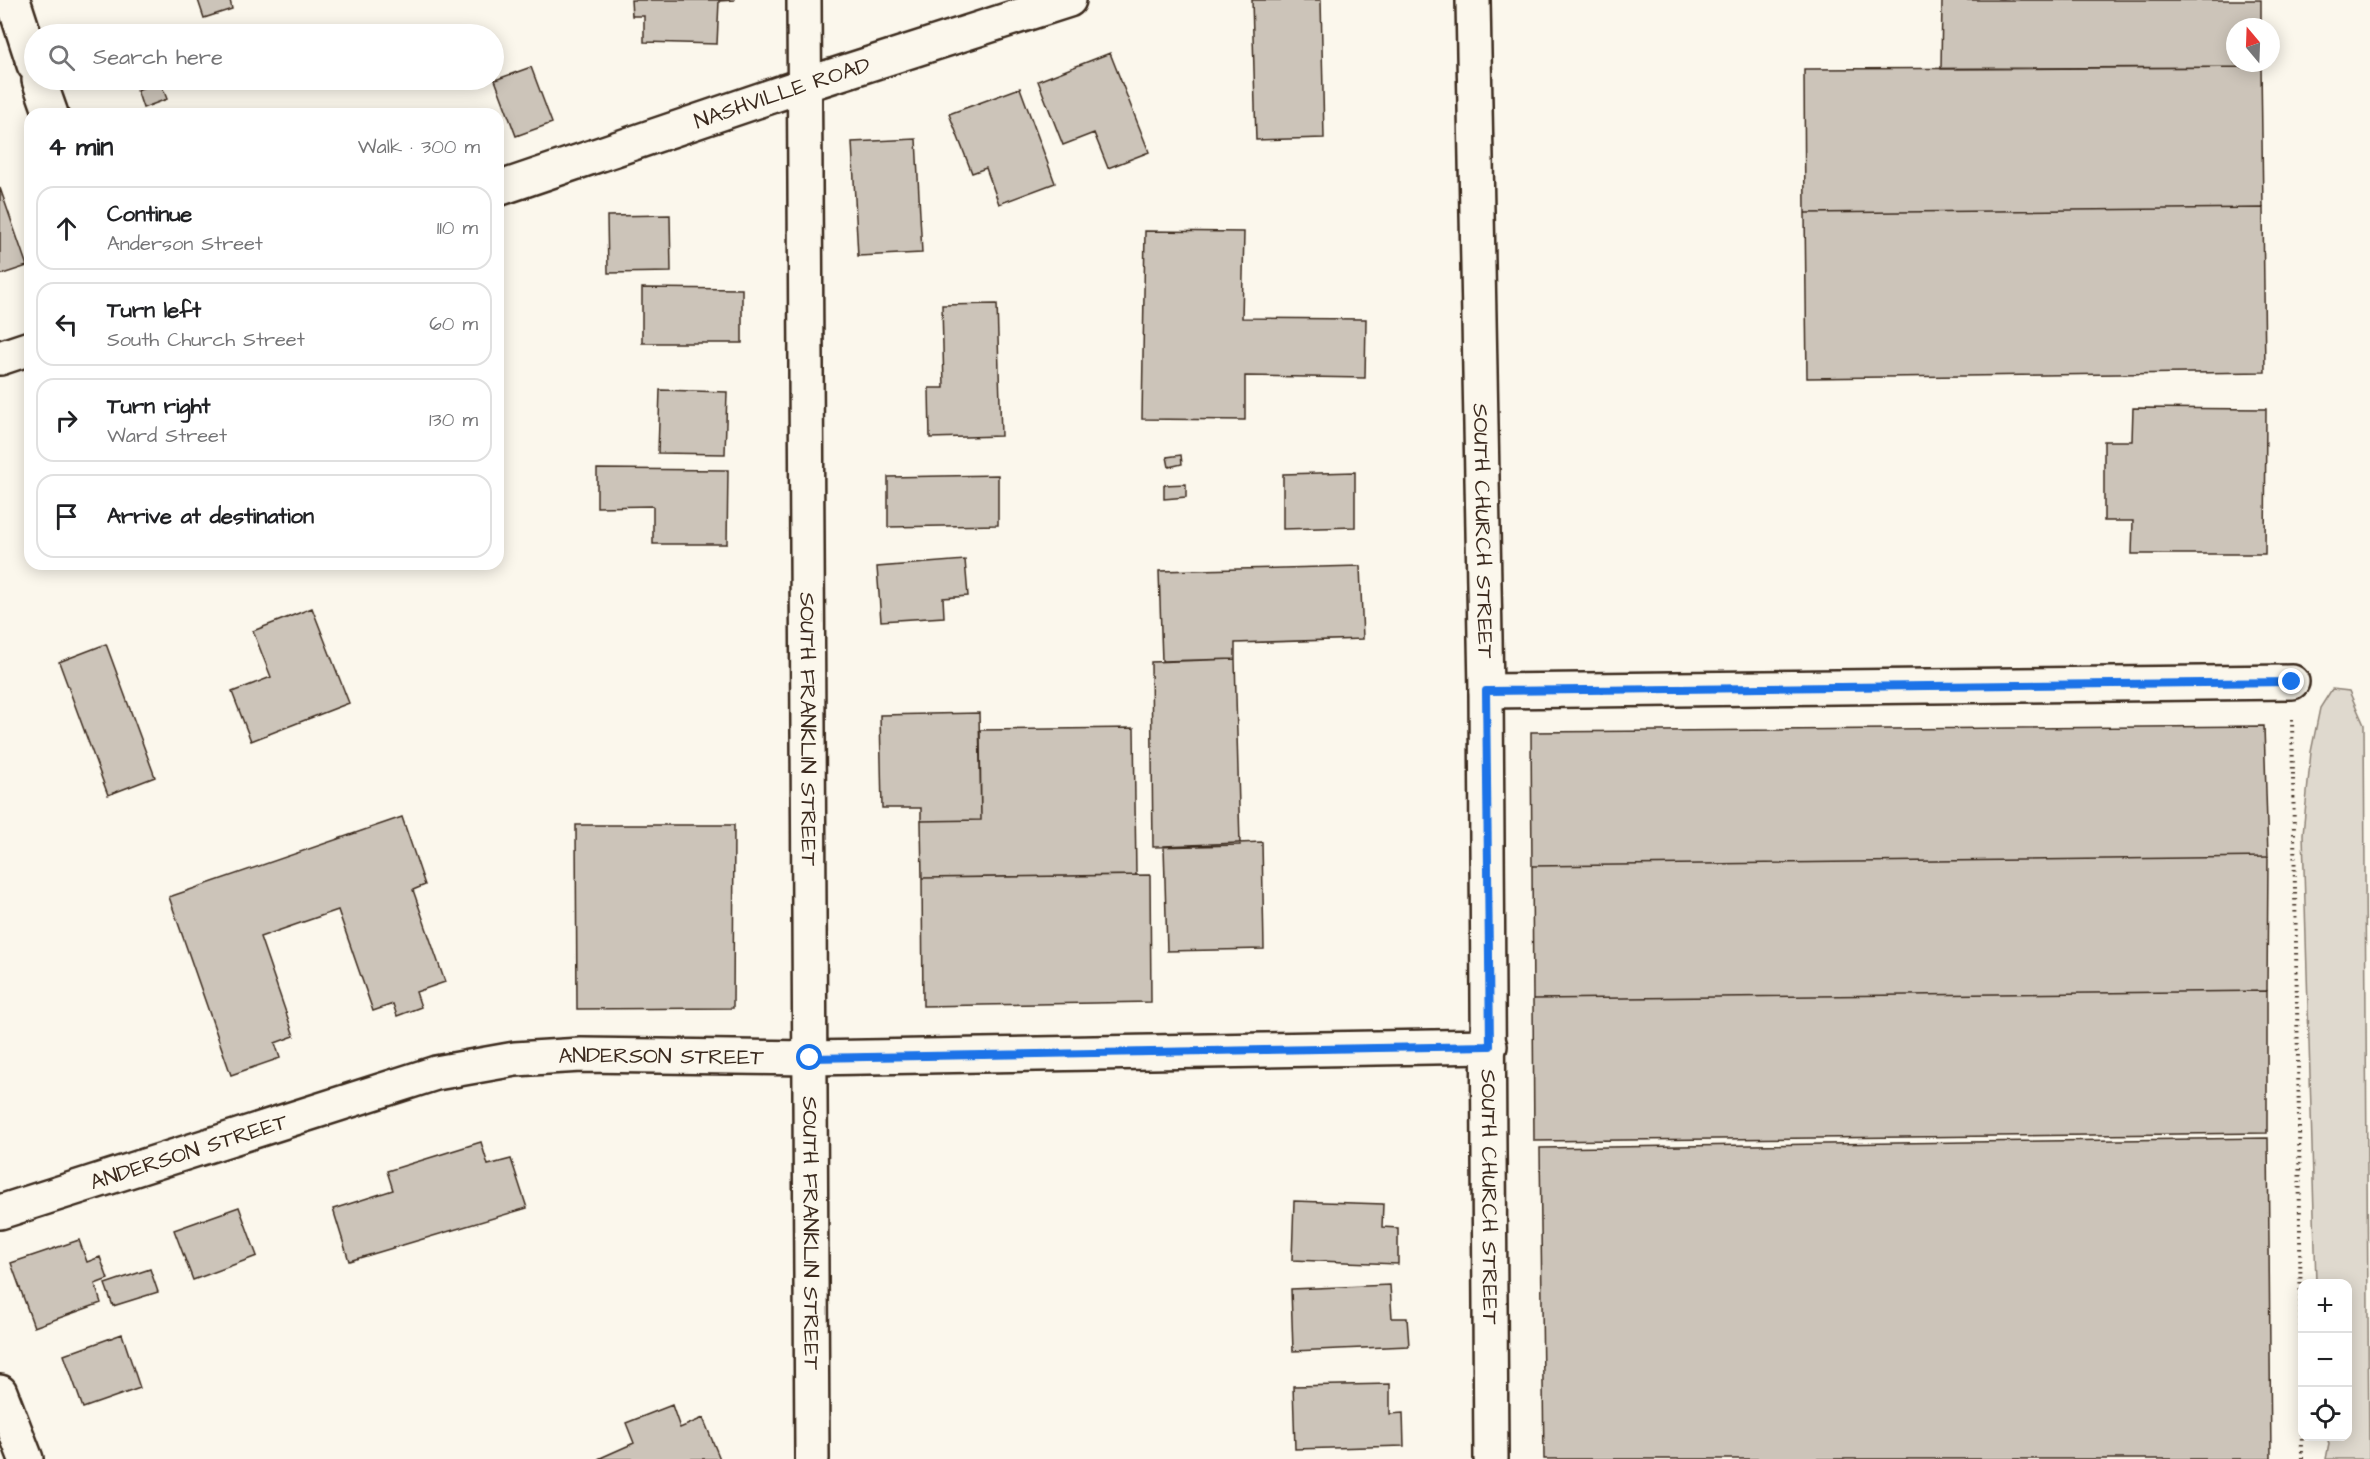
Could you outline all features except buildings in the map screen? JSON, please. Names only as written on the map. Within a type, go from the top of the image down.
[{"type":"street","points":[[13,0],[24,34]]},
{"type":"street","name":"SOUTH FRANKLIN STREET","points":[[804,0],[812,1459]]},
{"type":"street","name":"NASHVILLE ROAD","points":[[504,187],[804,85],[1069,0]]},
{"type":"street","name":"SOUTH CHURCH STREET","points":[[1473,0],[1486,691],[1491,1459]]},
{"type":"street","points":[[43,90],[49,108]]},
{"type":"street","points":[[0,358],[24,350]]},
{"type":"street","points":[[1486,691],[2292,682]]},
{"type":"street","name":"ANDERSON STREET","points":[[0,1212],[436,1073],[515,1059],[581,1055],[810,1058],[1490,1046]]},
{"type":"street","points":[[0,1392],[26,1459]]},
{"type":"path","points":[[2292,682],[2300,1119],[2301,1459]]},
{"type":"shaded area","points":[[2332,689],[2349,691],[2364,725],[2369,1459],[2326,1459],[2328,1441],[2352,1441],[2352,1279],[2316,1279],[2303,834],[2311,752],[2320,708]]},
{"type":"route","points":[[810,1058],[1490,1046],[1486,691],[2292,682]]}]
